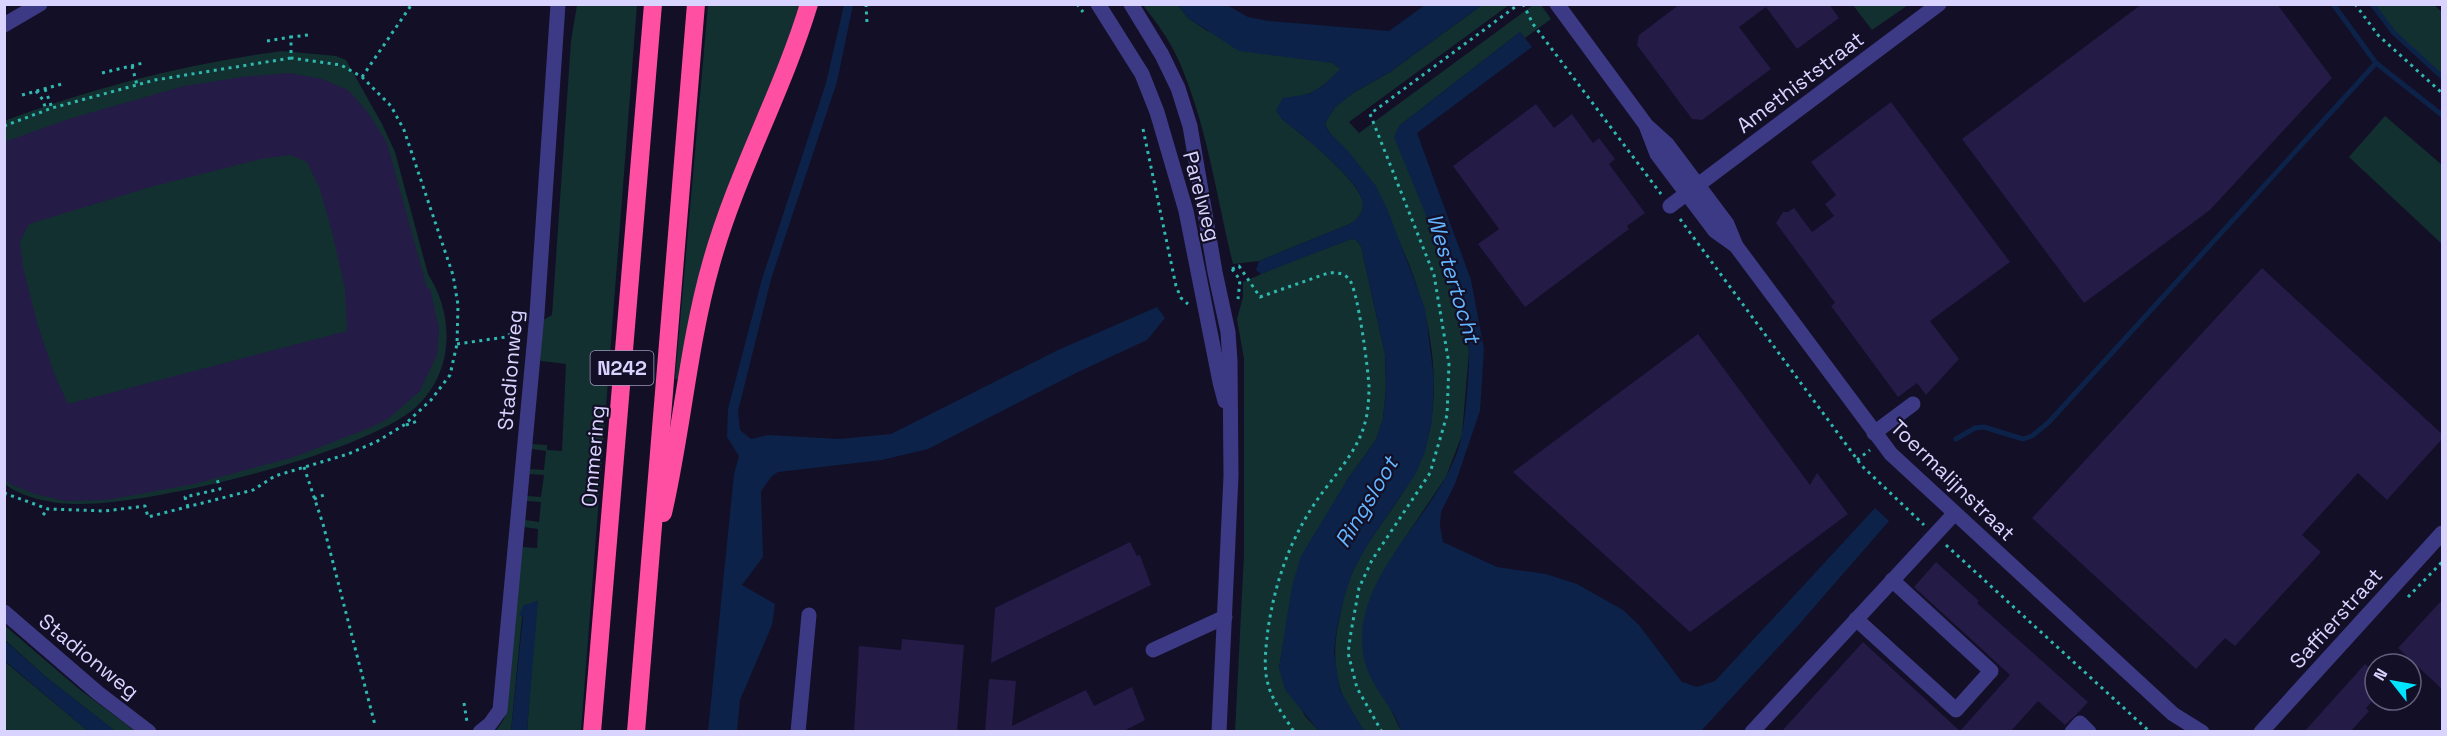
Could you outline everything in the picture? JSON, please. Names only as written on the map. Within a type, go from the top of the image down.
[{"type":"highway","name":"Ommering","points":[[592,732],[653,4]]},
{"type":"highway","name":"N242","points":[[636,732],[696,4]]},
{"type":"highway","name":"N242","points":[[649,577],[676,458],[691,355],[711,263],[735,191],[799,38],[810,4]]},
{"type":"street","points":[[4,25],[40,4]]},
{"type":"street","name":"Stadionweg","points":[[480,732],[490,724],[500,710],[537,314],[558,4]]},
{"type":"street","name":"Parelweg","points":[[1098,4],[1142,74],[1157,112],[1186,211],[1220,382],[1229,412]]},
{"type":"street","name":"Parelweg","points":[[1131,4],[1162,55],[1178,88],[1190,126],[1215,272],[1228,332],[1231,476],[1219,732]]},
{"type":"street","name":"Toermalijnstraat","points":[[1557,4],[1646,126],[1657,154],[1692,189],[1715,231],[1736,246],[1874,433],[1906,470],[2173,714],[2202,732]]},
{"type":"street","name":"Amethiststraat","points":[[1670,206],[1939,4]]},
{"type":"street","points":[[1874,433],[1913,404]]},
{"type":"street","points":[[1752,732],[1954,514]]},
{"type":"street","name":"Saffierstraat","points":[[2261,732],[2442,533]]},
{"type":"street","points":[[1856,619],[1956,710],[1991,671],[1892,580]]},
{"type":"street","name":"Stadionweg","points":[[4,612],[98,693],[149,732]]},
{"type":"street","points":[[798,732],[809,615]]},
{"type":"street","points":[[1153,650],[1225,617]]},
{"type":"street","name":"Toermalijnstraat","points":[[2173,714],[2185,732]]},
{"type":"street","points":[[2072,732],[2080,723],[2089,732]]},
{"type":"path","points":[[362,77],[412,4]]},
{"type":"path","points":[[866,4],[867,24]]},
{"type":"path","points":[[1077,4],[1083,13]]},
{"type":"path","points":[[1382,732],[1357,688],[1348,653],[1359,588],[1372,560],[1430,473],[1447,415],[1449,364],[1434,275],[1370,114],[1519,4]]},
{"type":"path","points":[[2355,4],[2378,35],[2442,93]]},
{"type":"path","points":[[267,41],[308,34]]},
{"type":"path","points":[[291,37],[291,58]]},
{"type":"path","points":[[4,126],[52,108],[137,85],[220,68],[291,58],[341,65],[362,77],[391,106],[404,130],[453,275],[458,305],[457,344],[450,375],[431,400],[404,425]]},
{"type":"path","points":[[102,73],[143,63]]},
{"type":"path","points":[[132,66],[137,85]]},
{"type":"path","points":[[22,95],[62,84]]},
{"type":"path","points":[[45,89],[52,108]]},
{"type":"path","points":[[36,92],[43,100],[46,110]]},
{"type":"path","name":"Parelweg","points":[[1142,122],[1173,275]]},
{"type":"path","points":[[1232,269],[1239,266],[1260,297],[1328,273],[1337,272],[1346,276],[1352,284],[1356,297],[1368,369],[1367,412],[1362,435],[1307,514],[1292,542],[1280,573],[1272,606],[1265,664],[1268,684],[1294,732]]},
{"type":"path","points":[[457,344],[506,337],[537,314]]},
{"type":"path","points":[[4,493],[48,509],[105,511],[145,506],[148,517],[253,490],[275,476],[348,454],[404,425],[418,421]]},
{"type":"path","points":[[304,467],[375,726]]},
{"type":"path","points":[[188,507],[185,497],[220,489],[217,479]]},
{"type":"path","points":[[314,499],[324,495]]},
{"type":"path","points":[[43,515],[48,509]]},
{"type":"path","points":[[464,703],[469,732]]},
{"type":"green space","points":[[577,5],[637,5],[581,731],[527,731],[537,601],[523,607],[511,731],[495,732],[504,719],[506,710],[522,547],[537,548],[538,529],[524,527],[525,520],[539,522],[541,502],[527,501],[527,496],[541,497],[544,475],[529,474],[530,469],[544,470],[546,451],[532,449],[532,444],[547,445],[547,450],[562,451],[566,364],[540,359],[543,320],[552,315],[571,41]]},
{"type":"green space","points":[[708,5],[802,5],[682,380],[675,379]]},
{"type":"green space","points":[[1143,5],[1178,5],[1188,18],[1207,31],[1333,63],[1341,69],[1317,89],[1300,96],[1281,118],[1341,170],[1359,193],[1363,203],[1362,212],[1352,223],[1259,261],[1233,264],[1204,134],[1188,84],[1171,45]]},
{"type":"green space","points":[[1482,5],[1509,5],[1349,122],[1359,133],[1533,5],[1541,5],[1551,19],[1525,38],[1520,32],[1399,126],[1446,264],[1469,351],[1462,435],[1446,477],[1394,554],[1364,639],[1363,650],[1401,731],[1364,731],[1347,705],[1340,688],[1335,661],[1338,625],[1354,569],[1364,550],[1410,482],[1426,444],[1431,422],[1434,388],[1432,355],[1427,322],[1407,258],[1361,169],[1330,133],[1325,123],[1335,107],[1353,93],[1390,72]]},
{"type":"green space","points":[[1853,5],[1908,5],[1872,30]]},
{"type":"green space","points":[[2374,5],[2434,5],[2442,12],[2442,75],[2398,36]]},
{"type":"green space","points":[[282,51],[336,56],[346,60],[395,152],[428,274],[437,290],[446,325],[444,361],[429,393],[416,407],[390,425],[352,442],[306,458],[206,486],[115,502],[82,504],[41,500],[12,489],[4,483],[4,121],[141,78],[246,56]]},
{"type":"green space","points":[[2385,116],[2442,165],[2442,244],[2349,157]]},
{"type":"green space","points":[[1351,239],[1356,240],[1361,246],[1385,354],[1386,388],[1383,419],[1376,440],[1347,480],[1286,628],[1279,668],[1305,716],[1319,731],[1235,732],[1244,554],[1244,359],[1237,319],[1243,297],[1243,282]]},
{"type":"green space","points":[[4,625],[79,689],[135,731],[115,731],[46,677],[5,640]]},
{"type":"green space","points":[[4,661],[88,731],[8,731],[5,728]]},
{"type":"water","points":[[844,5],[853,5],[837,82],[771,279],[738,411],[740,430],[751,439],[769,435],[839,439],[891,434],[1058,350],[1157,307],[1165,318],[1147,340],[1078,372],[928,449],[882,460],[778,472],[772,476],[761,491],[763,557],[742,585],[775,604],[772,625],[740,700],[737,731],[708,731],[734,474],[739,456],[727,437],[728,409],[762,279],[826,83]]},
{"type":"water","name":"Ringsloot","points":[[1178,5],[1227,5],[1248,17],[1269,21],[1389,31],[1425,5],[1482,5],[1390,72],[1353,93],[1335,107],[1325,123],[1328,131],[1348,151],[1376,186],[1388,211],[1425,308],[1434,379],[1432,420],[1425,452],[1415,475],[1371,539],[1354,569],[1337,628],[1334,652],[1340,690],[1364,731],[1319,731],[1285,690],[1279,668],[1292,586],[1301,556],[1347,480],[1376,440],[1383,419],[1386,388],[1385,354],[1361,246],[1356,240],[1351,239],[1261,274],[1256,270],[1259,261],[1352,223],[1360,215],[1363,204],[1355,186],[1328,157],[1284,121],[1276,110],[1283,98],[1309,94],[1324,85],[1340,69],[1333,63],[1239,51],[1188,18]]},
{"type":"water","name":"Westertocht","points":[[1520,32],[1532,47],[1417,133],[1471,280],[1484,349],[1480,411],[1455,484],[1441,512],[1440,526],[1443,542],[1497,567],[1546,574],[1577,584],[1623,610],[1639,625],[1682,682],[1697,687],[1715,681],[1875,508],[1889,521],[1795,629],[1701,731],[1401,731],[1393,713],[1371,678],[1364,659],[1363,627],[1370,598],[1384,570],[1438,490],[1453,462],[1462,434],[1468,381],[1469,352],[1451,286],[1394,137],[1399,126]]},
{"type":"water","points":[[538,601],[527,731],[511,731],[523,617],[519,615],[524,605]]},
{"type":"water","points":[[4,640],[46,677],[115,731],[88,731],[5,661]]},
{"type":"building","points":[[1680,4],[1829,4],[1839,18],[1797,49],[1766,7],[1739,27],[1771,69],[1702,120],[1692,119],[1637,45],[1639,35]]},
{"type":"building","points":[[2142,4],[2277,4],[2332,78],[2210,210],[2084,303],[1962,139]]},
{"type":"building","points":[[289,73],[322,79],[348,90],[367,111],[387,143],[427,288],[430,288],[439,329],[437,355],[420,391],[389,418],[372,427],[294,457],[194,484],[107,500],[65,501],[35,494],[10,484],[4,479],[4,142],[72,118],[184,86],[249,76]],"holes":[[[290,155],[307,162],[320,189],[333,236],[345,289],[347,331],[68,404],[54,373],[38,326],[23,267],[20,241],[29,224],[154,186],[261,159]]]},
{"type":"building","points":[[1891,102],[2010,262],[1930,321],[1959,359],[1926,395],[1917,383],[1898,397],[1831,306],[1835,303],[1776,223],[1783,212],[1794,208],[1812,232],[1834,216],[1825,204],[1836,195],[1811,162]]},
{"type":"building","points":[[1536,104],[1554,128],[1572,114],[1593,143],[1599,138],[1615,159],[1609,164],[1645,213],[1627,226],[1629,229],[1525,307],[1478,244],[1499,229],[1453,166]]},
{"type":"building","points":[[2262,268],[2442,434],[2442,439],[2387,500],[2358,473],[2302,535],[2321,552],[2235,646],[2225,638],[2196,669],[2032,518]]},
{"type":"building","points":[[1698,334],[1810,485],[1817,473],[1848,514],[1690,632],[1513,472]]},
{"type":"building","points":[[1130,542],[1137,556],[1140,555],[1151,585],[991,663],[995,608]]},
{"type":"building","points":[[1936,562],[1979,601],[1977,603],[2088,702],[2065,725],[2038,701],[2010,732],[1781,732],[1863,642],[1960,731],[2010,675],[1914,587]]},
{"type":"building","points":[[2442,600],[2442,689],[2423,671],[2423,652],[2402,652],[2398,648]]},
{"type":"building","points":[[902,639],[964,645],[957,732],[854,732],[859,646],[901,650]]},
{"type":"building","points":[[2363,666],[2363,712],[2368,712],[2350,732],[2304,732]]},
{"type":"building","points":[[989,679],[1016,681],[1012,726],[1086,690],[1094,706],[1132,687],[1145,720],[1122,732],[985,732]]},
{"type":"waterway","points":[[2333,4],[2376,63],[2442,115]]},
{"type":"waterway","points":[[2372,4],[2393,32],[2442,77]]},
{"type":"waterway","points":[[1956,439],[1975,428],[1984,427],[2023,439],[2032,436],[2049,422],[2376,63]]}]
